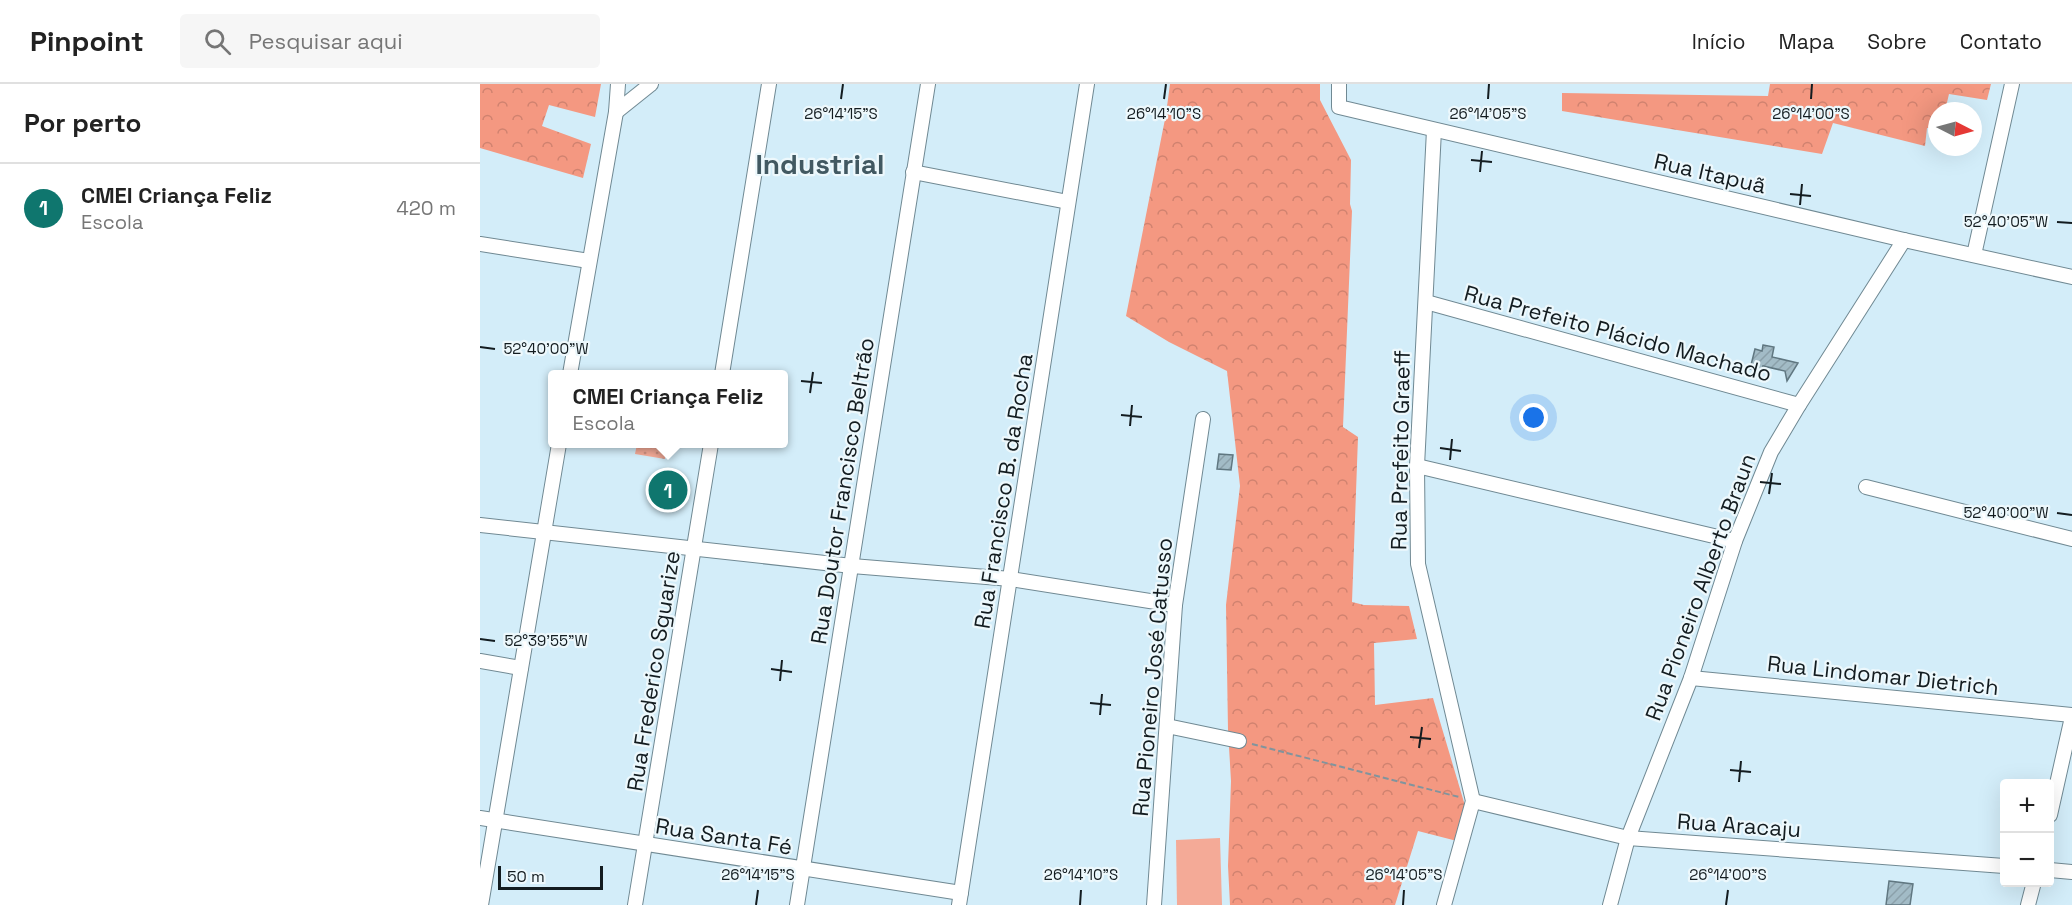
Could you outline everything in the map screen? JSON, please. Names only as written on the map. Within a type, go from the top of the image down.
[{"type":"street","points":[[571,370],[616,112],[618,84]]},
{"type":"street","points":[[616,112],[651,84]]},
{"type":"street","points":[[723,370],[769,84]]},
{"type":"street","name":"Rua Doutor Francisco Beltrão","points":[[797,905],[928,84]]},
{"type":"street","name":"Rua Francisco B. da Rocha","points":[[960,899],[1087,84]]},
{"type":"street","name":"Rua Itapuã","points":[[1339,84],[1339,107],[1904,240],[2072,277]]},
{"type":"street","points":[[1974,255],[2012,84]]},
{"type":"street","name":"Rua Prefeito Graeff","points":[[1434,130],[1417,466],[1418,564],[1473,801],[1444,905]]},
{"type":"street","points":[[913,172],[1068,202]]},
{"type":"street","name":"Rua Pioneiro Alberto Braun","points":[[1610,905],[1628,838],[1690,678],[1735,541],[1771,452],[1904,240]]},
{"type":"street","points":[[480,244],[589,261]]},
{"type":"street","name":"Rua Prefeito Plácido Machado","points":[[1426,302],[1799,405]]},
{"type":"street","name":"Rua Pioneiro José Catusso","points":[[1154,905],[1175,605],[1203,419]]},
{"type":"street","points":[[482,905],[558,448]]},
{"type":"street","name":"Rua Frederico Sguarize","points":[[635,905],[710,448]]},
{"type":"street","points":[[1417,466],[1735,541]]},
{"type":"street","points":[[1866,487],[2072,539]]},
{"type":"street","points":[[480,525],[852,566],[1011,579],[1175,605]]},
{"type":"street","points":[[480,661],[520,668]]},
{"type":"street","name":"Rua Lindomar Dietrich","points":[[1690,678],[2072,716]]},
{"type":"street","points":[[2054,793],[2072,716]]},
{"type":"street","points":[[1167,726],[1239,741]]},
{"type":"street","name":"Rua Aracaju","points":[[1473,801],[1628,838],[2000,866]]},
{"type":"street","name":"Rua Santa Fé","points":[[480,818],[803,870],[960,899]]},
{"type":"street","points":[[2054,870],[2072,872]]},
{"type":"street","points":[[2028,905],[2033,887]]},
{"type":"path","points":[[1239,741],[1473,801]]},
{"type":"shaded area","points":[[636,448],[666,448],[665,459],[635,454]]},
{"type":"shaded area","points":[[1220,838],[1222,905],[1177,905],[1176,840]]},
{"type":"green space","points":[[480,84],[601,84],[595,117],[549,105],[542,126],[591,144],[583,178],[480,148]]},
{"type":"green space","points":[[1170,84],[1320,84],[1320,100],[1351,160],[1350,204],[1352,211],[1343,427],[1358,437],[1352,602],[1364,605],[1409,606],[1417,639],[1374,643],[1375,705],[1433,698],[1466,809],[1457,841],[1418,831],[1395,905],[1230,905],[1228,866],[1231,781],[1226,605],[1240,486],[1227,371],[1169,342],[1126,316]]},
{"type":"green space","points":[[1770,84],[1991,84],[1987,100],[1949,94],[1947,102],[1928,102],[1925,146],[1833,123],[1822,154],[1562,111],[1562,93],[1768,96]]},
{"type":"building","points":[[1763,345],[1774,347],[1772,357],[1798,363],[1787,381],[1785,371],[1763,366],[1762,372],[1750,369],[1755,349],[1762,351]]},
{"type":"building","points":[[1219,454],[1233,455],[1231,470],[1217,469]]},
{"type":"building","points":[[1889,881],[1913,884],[1910,905],[1886,905]]},
{"type":"place","name":"CMEI Criança Feliz","points":[[668,490]]},
{"type":"district","name":"Industrial","points":[[820,164]]}]
